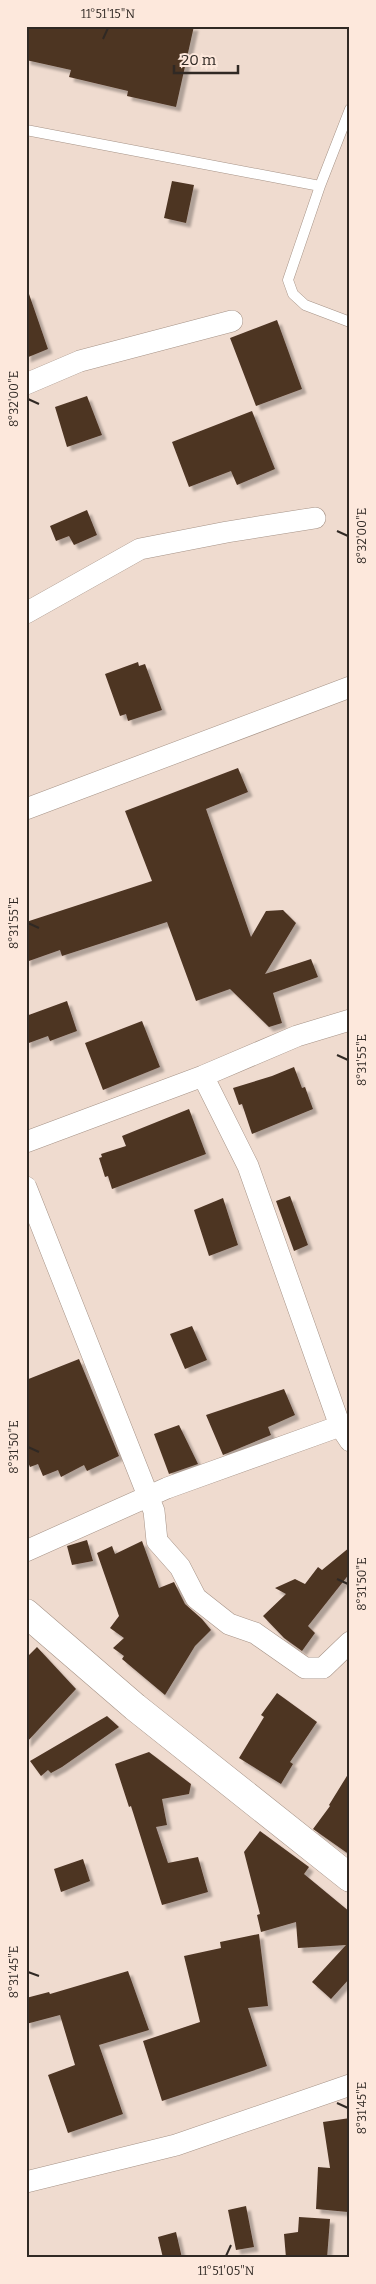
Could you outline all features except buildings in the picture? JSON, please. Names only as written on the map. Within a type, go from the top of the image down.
[{"type":"street","points":[[26,384],[80,361],[232,322]]},
{"type":"street","points":[[26,613],[140,550],[226,532],[315,518]]},
{"type":"street","points":[[26,809],[350,687]]},
{"type":"street","points":[[26,1142],[203,1076],[297,1036],[350,1020]]},
{"type":"street","points":[[26,1551],[148,1496],[345,1434],[248,1166],[203,1076]]},
{"type":"street","points":[[26,1187],[154,1511],[157,1541],[180,1567],[196,1598],[229,1624],[255,1632],[305,1668],[322,1668],[344,1650],[350,1642]]},
{"type":"street","points":[[26,1613],[135,1707],[350,1878]]},
{"type":"street","points":[[26,2182],[176,2145],[350,2085]]},
{"type":"lane","points":[[350,109],[320,186],[288,280],[293,294],[305,305],[350,322]]},
{"type":"lane","points":[[26,130],[320,186]]}]
